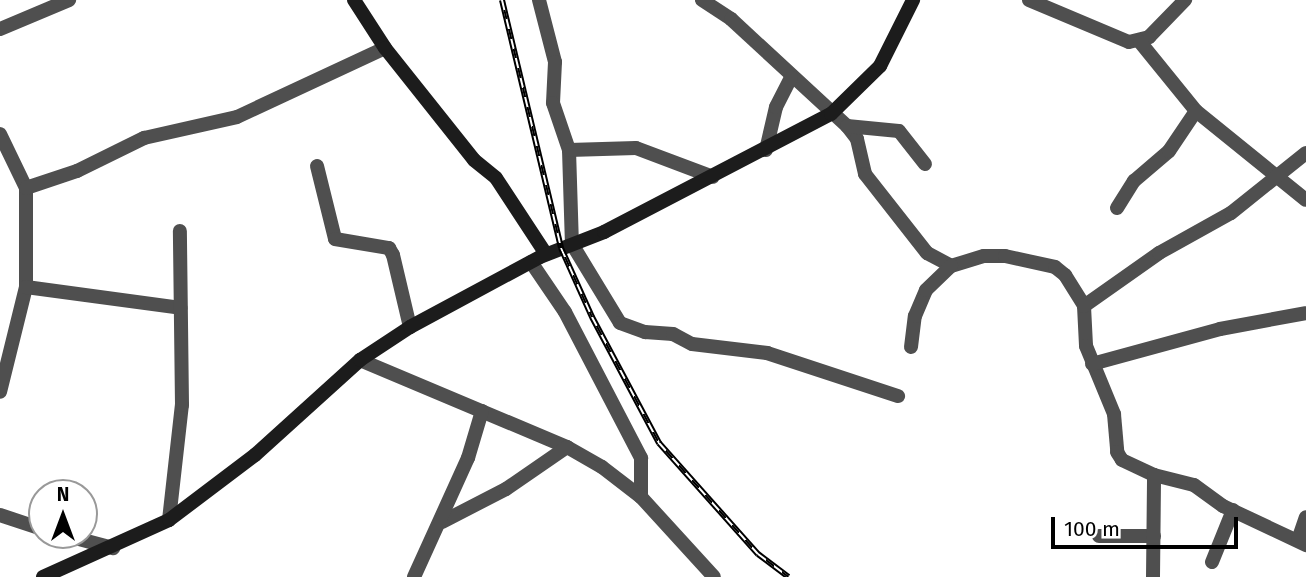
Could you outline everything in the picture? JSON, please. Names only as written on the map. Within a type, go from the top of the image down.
[{"type":"main road","points":[[354,0],[385,48],[474,160],[496,178],[546,254]]},
{"type":"main road","points":[[43,577],[113,548],[169,520],[255,455],[360,360],[410,327],[546,254],[713,177],[831,114],[880,65],[914,0]]},
{"type":"street","points":[[0,29],[69,0]]},
{"type":"street","points":[[539,0],[555,62],[553,103],[569,150],[572,244],[611,309],[628,327],[673,334],[692,344],[767,354],[834,371],[898,396]]},
{"type":"street","points":[[702,0],[731,19],[790,78],[847,126],[857,139],[865,174],[877,191],[928,253],[951,266]]},
{"type":"street","points":[[1029,0],[1110,37],[1140,42],[1196,111],[1306,200]]},
{"type":"street","points":[[1140,42],[1185,0]]},
{"type":"street","points":[[26,188],[77,172],[144,138],[237,117],[385,48]]},
{"type":"street","points":[[765,150],[776,107],[790,78]]},
{"type":"street","points":[[1117,208],[1134,181],[1169,150],[1196,111]]},
{"type":"street","points":[[847,126],[899,131],[925,164]]},
{"type":"street","points":[[0,134],[18,164],[26,188],[26,287],[0,392]]},
{"type":"street","points":[[569,150],[636,148],[713,177]]},
{"type":"street","points":[[1084,306],[1159,253],[1231,213],[1275,174],[1306,153]]},
{"type":"street","points":[[317,166],[335,239],[389,248],[410,327]]},
{"type":"street","points":[[169,520],[181,418],[180,231]]},
{"type":"street","points":[[911,347],[915,316],[926,290],[951,266],[984,256],[1036,262],[1065,275],[1084,306],[1092,364],[1114,414],[1119,456],[1154,475],[1194,485],[1233,510],[1302,543],[1306,517]]},
{"type":"street","points":[[531,262],[565,312],[641,458],[642,497]]},
{"type":"street","points":[[26,287],[181,308]]},
{"type":"street","points":[[1092,364],[1220,328],[1306,313]]},
{"type":"street","points":[[0,318],[17,318]]},
{"type":"street","points":[[360,360],[567,447],[642,497],[714,577]]},
{"type":"street","points":[[414,577],[442,522],[482,411]]},
{"type":"street","points":[[442,522],[506,489],[567,447]]},
{"type":"street","points":[[1153,577],[1154,475]]},
{"type":"street","points":[[1212,562],[1233,510]]},
{"type":"street","points":[[0,515],[28,524]]},
{"type":"street","points":[[1099,536],[1154,536]]},
{"type":"street","points":[[98,544],[113,548]]},
{"type":"railway","points":[[502,0],[561,248],[592,317],[659,443],[758,554],[788,577]]}]
